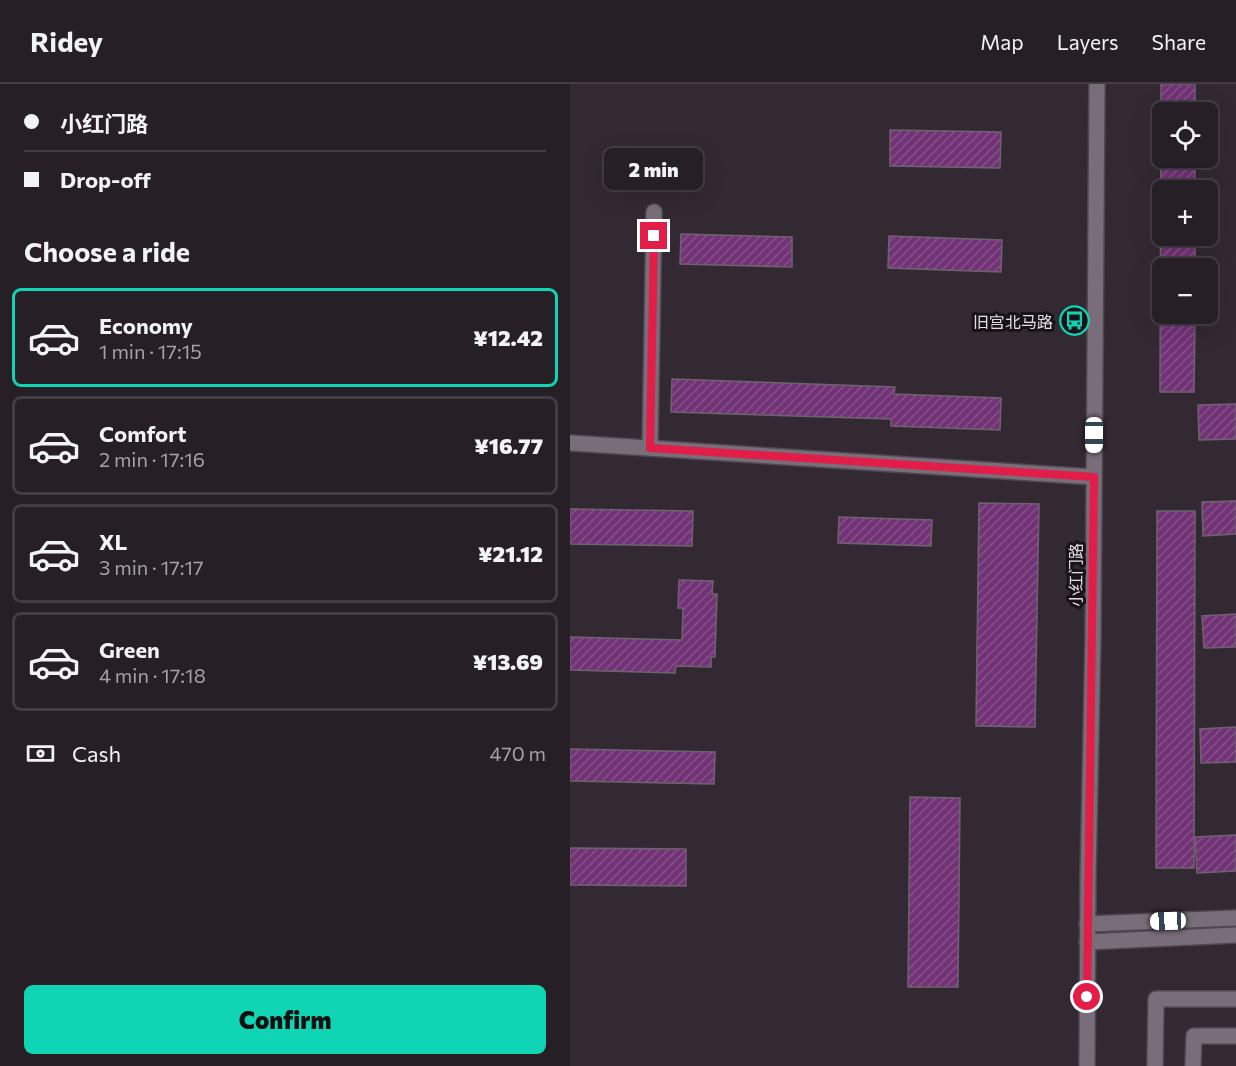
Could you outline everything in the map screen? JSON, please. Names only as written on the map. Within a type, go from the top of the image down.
[{"type":"street","name":"小红门路","points":[[1087,1066],[1097,84]]},
{"type":"street","points":[[650,448],[654,212]]},
{"type":"street","points":[[570,443],[1094,477]]},
{"type":"street","points":[[1087,924],[1236,918]]},
{"type":"street","points":[[1087,942],[1236,935]]},
{"type":"street","points":[[1155,1066],[1155,999],[1236,999]]},
{"type":"street","points":[[1193,1066],[1194,1036],[1236,1036]]},
{"type":"building","points":[[1161,84],[1195,84],[1195,102],[1161,102]]},
{"type":"building","points":[[890,130],[1001,132],[1000,168],[890,166]]},
{"type":"building","points":[[1161,168],[1195,168],[1195,180],[1161,180]]},
{"type":"building","points":[[681,234],[792,237],[792,267],[680,264]]},
{"type":"building","points":[[889,236],[1002,240],[1001,272],[888,268]]},
{"type":"building","points":[[1160,246],[1195,246],[1195,258],[1160,258]]},
{"type":"building","points":[[1160,324],[1195,324],[1194,392],[1160,392]]},
{"type":"building","points":[[672,379],[895,387],[894,394],[1001,398],[1000,430],[891,426],[891,419],[671,412]]},
{"type":"building","points":[[1236,404],[1236,439],[1199,440],[1198,405]]},
{"type":"building","points":[[1236,501],[1236,534],[1203,536],[1202,502]]},
{"type":"building","points":[[979,503],[1039,504],[1035,727],[976,726]]},
{"type":"building","points":[[570,509],[693,511],[692,546],[570,544]]},
{"type":"building","points":[[1157,511],[1195,511],[1194,868],[1156,868]]},
{"type":"building","points":[[839,517],[932,520],[931,546],[838,543]]},
{"type":"building","points":[[679,580],[713,581],[712,594],[717,594],[715,657],[711,657],[711,667],[676,666],[675,673],[570,670],[570,637],[682,640],[683,608],[678,608]]},
{"type":"building","points":[[1236,614],[1236,647],[1204,648],[1202,616]]},
{"type":"building","points":[[1236,727],[1236,762],[1201,763],[1200,729]]},
{"type":"building","points":[[570,749],[715,752],[714,784],[570,781]]},
{"type":"building","points":[[910,797],[960,798],[958,987],[908,987]]},
{"type":"building","points":[[1236,835],[1236,871],[1197,873],[1195,837]]},
{"type":"building","points":[[570,848],[686,849],[686,886],[570,885]]},
{"type":"place","name":"旧宫北马路","points":[[1074,321]]},
{"type":"route","points":[[654,236],[650,448],[1094,477],[1087,997]]}]
